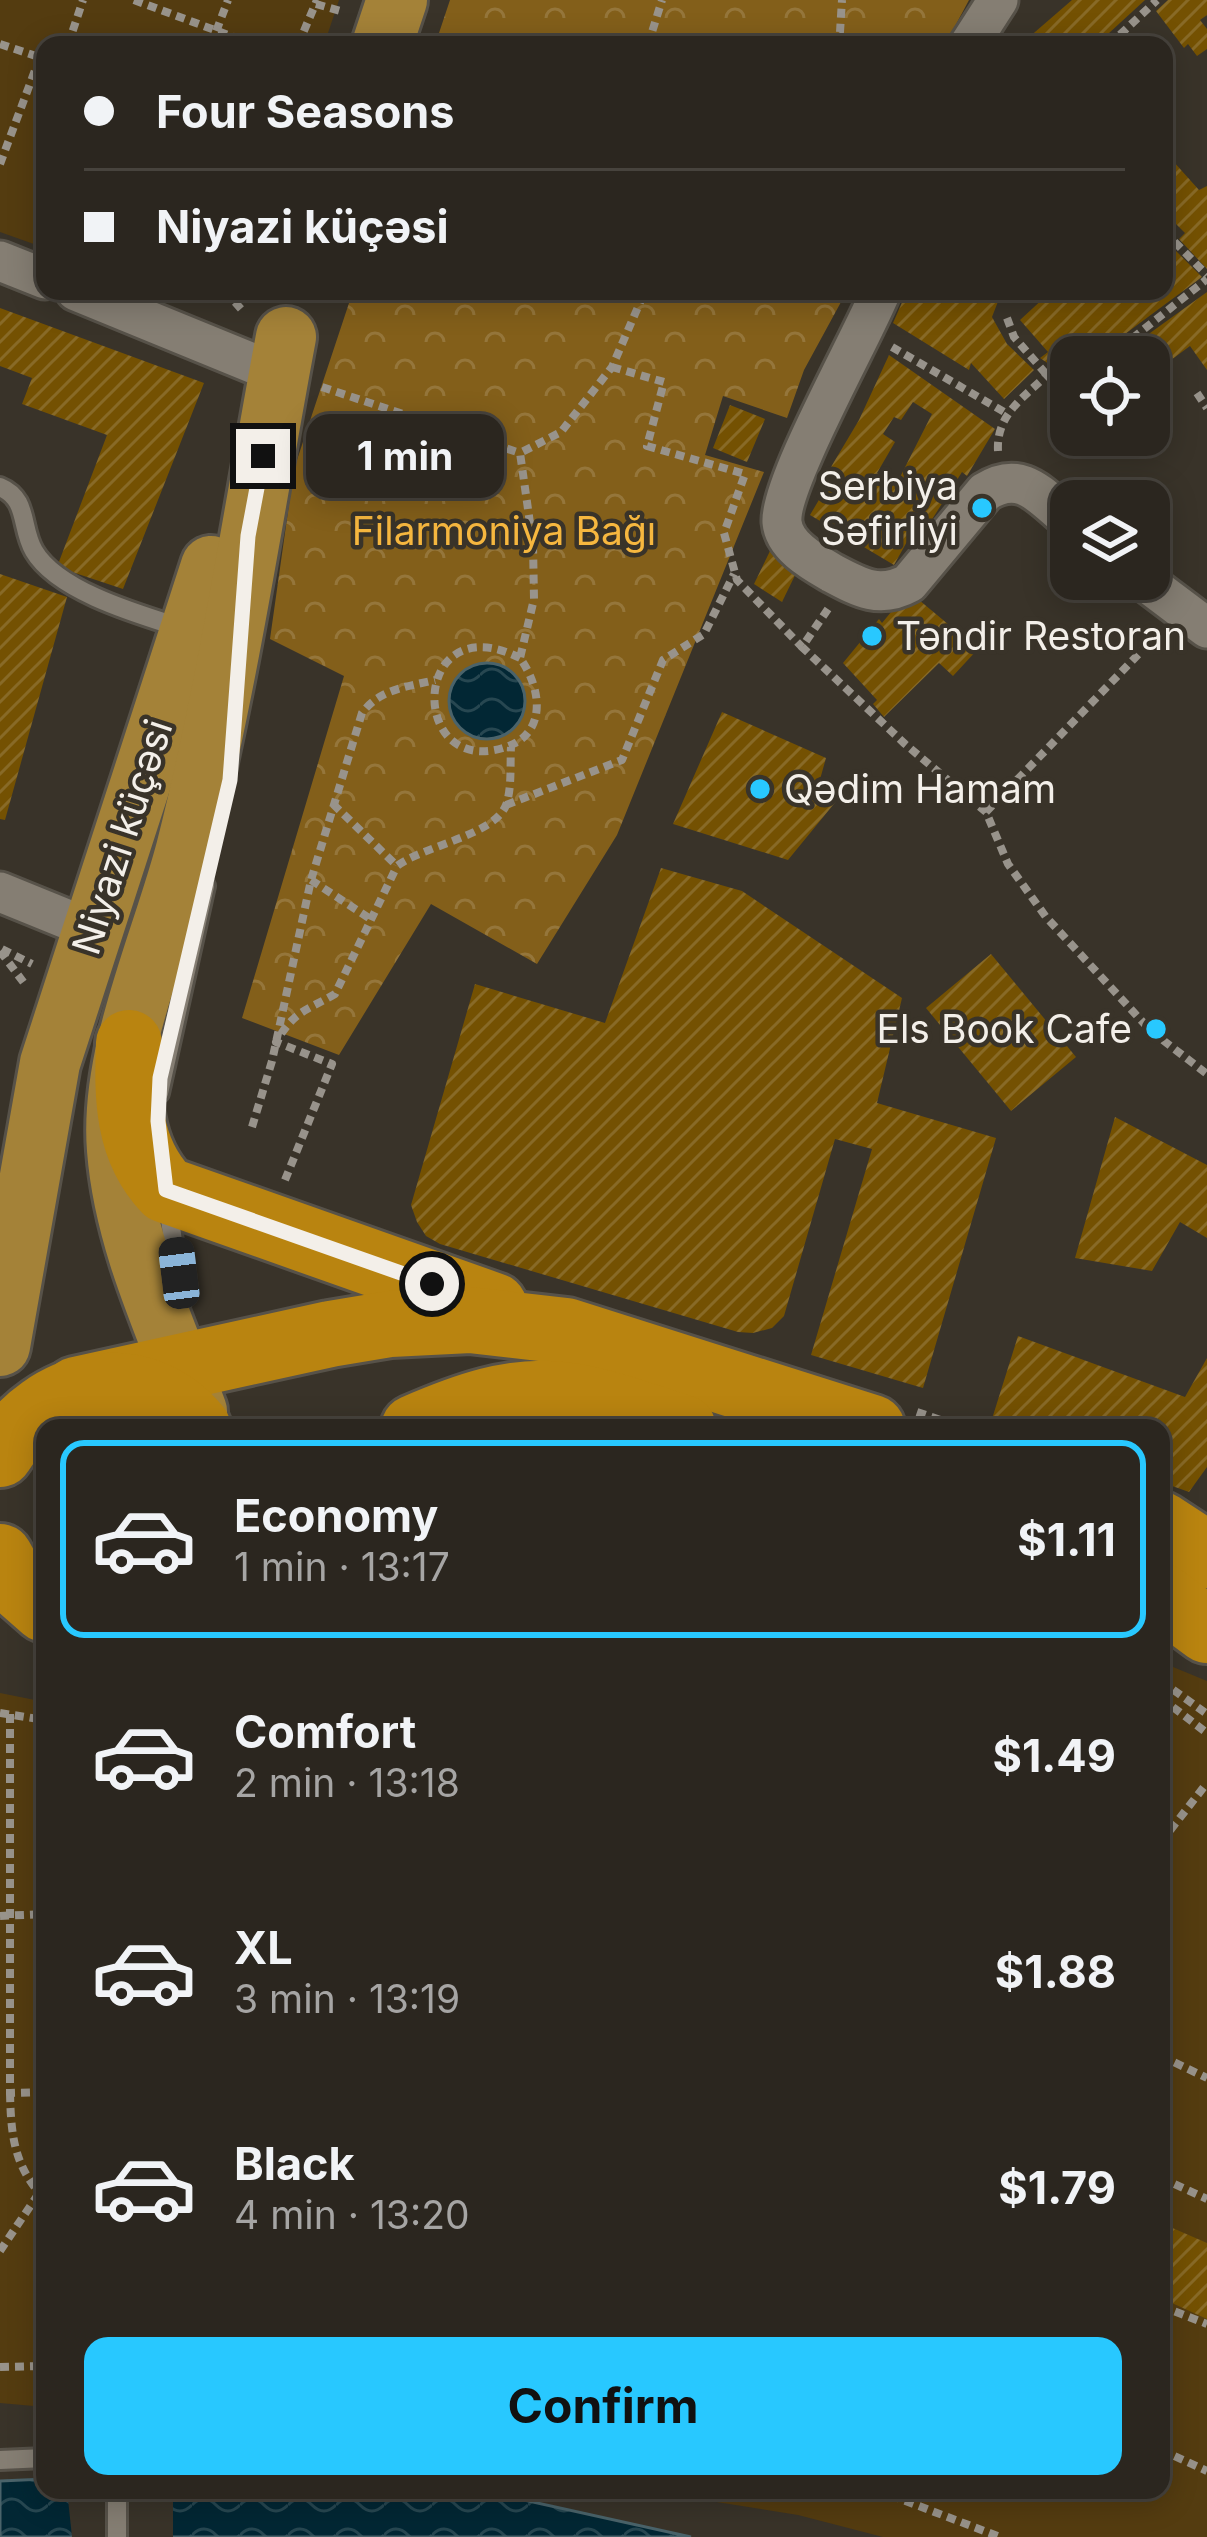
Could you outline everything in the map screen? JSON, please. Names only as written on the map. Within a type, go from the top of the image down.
[{"type":"highway","points":[[130,1043],[129,1111],[147,1171],[161,1151],[566,1330],[844,1419]]},
{"type":"highway","points":[[0,1454],[43,1398],[180,1366],[330,1334],[431,1320],[470,1319],[566,1330]]},
{"type":"highway","points":[[43,1398],[125,1387],[172,1404],[190,1419]]},
{"type":"highway","points":[[435,1419],[498,1397],[554,1392],[655,1419]]},
{"type":"highway","points":[[1170,1531],[1207,1555]]},
{"type":"highway","points":[[0,1557],[14,1582],[36,1601]]},
{"type":"highway","points":[[1170,1603],[1207,1630]]},
{"type":"highway","points":[[0,1612],[36,1620]]},
{"type":"main road","name":"Niyazi küçəsi","points":[[198,1419],[123,1200],[116,1146],[121,1083],[186,850],[285,339]]},
{"type":"main road","name":"Niyazi küçəsi","points":[[0,1346],[50,1063],[285,339]]},
{"type":"main road","points":[[0,1211],[50,1063]]},
{"type":"street","points":[[975,36],[998,0]]},
{"type":"street","points":[[0,260],[36,275]]},
{"type":"street","points":[[115,300],[285,339]]},
{"type":"street","points":[[877,300],[813,432],[783,509],[787,538],[811,560],[847,581],[875,593],[892,592],[910,583],[985,492],[999,482],[1012,480],[1028,486],[1050,504]]},
{"type":"street","points":[[1169,600],[1194,619]]},
{"type":"street","points":[[0,892],[92,929]]},
{"type":"lane","points":[[0,487],[18,500],[34,552],[69,583],[131,612],[189,631]]},
{"type":"lane","points":[[234,736],[248,536]]},
{"type":"lane","points":[[180,1366],[183,1318],[161,1151],[160,1078],[208,872]]},
{"type":"lane","points":[[0,2460],[36,2458]]},
{"type":"lane","points":[[117,2499],[117,2537]]},
{"type":"path","points":[[71,36],[83,0]]},
{"type":"path","points":[[134,0],[231,36]]},
{"type":"path","points":[[215,36],[228,0]]},
{"type":"path","points":[[651,36],[662,0]]},
{"type":"path","points":[[837,36],[842,0]]},
{"type":"path","points":[[1119,36],[1157,0]]},
{"type":"path","points":[[302,36],[316,2],[375,19]]},
{"type":"path","points":[[0,44],[36,56]]},
{"type":"path","points":[[0,164],[36,73]]},
{"type":"path","points":[[1134,336],[1207,277],[1173,241]]},
{"type":"path","points":[[236,300],[285,339],[520,453]]},
{"type":"path","points":[[520,453],[561,433],[612,367],[641,300]]},
{"type":"path","points":[[1007,318],[1014,337],[1050,377]]},
{"type":"path","points":[[865,331],[1006,413]]},
{"type":"path","points":[[612,367],[664,382],[647,446],[745,474],[724,533],[737,580],[905,744],[986,812],[1007,864],[1046,917],[1151,1031],[1207,1074]]},
{"type":"path","points":[[999,482],[997,434],[1006,413],[1047,375]]},
{"type":"path","points":[[1197,393],[1207,407]]},
{"type":"path","points":[[520,453],[533,544],[534,599],[520,658]]},
{"type":"path","points":[[276,1042],[290,1019],[335,994],[397,866],[411,855],[485,826],[506,805],[622,760],[663,660],[704,634],[735,572]]},
{"type":"path","points":[[802,647],[847,581]]},
{"type":"path","points":[[986,812],[1194,619]]},
{"type":"path","points":[[472,646],[497,646],[520,658],[536,679],[539,704],[530,729],[511,746],[487,753],[461,747],[442,730],[432,706],[435,680],[449,659],[472,646]]},
{"type":"path","points":[[252,1127],[276,1042],[310,880],[362,713],[373,698],[435,680]]},
{"type":"path","points":[[506,805],[511,746]]},
{"type":"path","points":[[333,804],[397,866]]},
{"type":"path","points":[[310,880],[373,920]]},
{"type":"path","points":[[0,950],[33,965]]},
{"type":"path","points":[[0,950],[32,994]]},
{"type":"path","points":[[276,1042],[332,1064],[285,1181]]},
{"type":"path","points":[[1170,1687],[1207,1714]]},
{"type":"path","points":[[1170,1705],[1207,1733]]},
{"type":"path","points":[[36,1720],[5,1714],[12,1915],[10,2092],[14,2152],[36,2190]]},
{"type":"path","points":[[1170,1830],[1207,1783]]},
{"type":"path","points":[[0,1916],[36,1914]]},
{"type":"path","points":[[0,2041],[12,2040]]},
{"type":"path","points":[[1170,2060],[1207,2078]]},
{"type":"path","points":[[10,2092],[36,2092]]},
{"type":"path","points":[[1170,2182],[1207,2198]]},
{"type":"path","points":[[0,2251],[36,2204]]},
{"type":"path","points":[[1170,2310],[1207,2324]]},
{"type":"path","points":[[0,2367],[36,2366]]},
{"type":"path","points":[[1170,2454],[1207,2471]]},
{"type":"path","points":[[901,2499],[1000,2537]]},
{"type":"shaded area","points":[[0,0],[339,0],[327,36],[36,36],[36,245],[0,232]]},
{"type":"shaded area","points":[[1170,1666],[1207,1681],[1207,2537],[883,2537],[798,2515],[698,2499],[1170,2499]]},
{"type":"shaded area","points":[[0,1693],[36,1700],[36,2406],[0,2403]]},
{"type":"green space","points":[[450,0],[969,0],[950,36],[438,36]]},
{"type":"green space","name":"Filarmoniya Bağı","points":[[350,300],[842,300],[804,370],[787,418],[723,396],[705,455],[764,472],[617,835],[537,964],[431,904],[339,1055],[242,1018],[344,676],[270,639],[294,469]]},
{"type":"water","points":[[487,663],[514,674],[525,701],[514,728],[487,739],[460,728],[449,701],[460,674]]},
{"type":"water","points":[[36,2479],[36,2499],[520,2499],[691,2537],[0,2537],[0,2481]]},
{"type":"pier","points":[[68,2499],[173,2499],[173,2537],[72,2537]]},
{"type":"building","points":[[1072,0],[1145,0],[1106,36],[1030,36]]},
{"type":"building","points":[[1168,0],[1207,0],[1207,15],[1200,20],[1207,29],[1207,49],[1197,56],[1188,44],[1184,48],[1156,11]]},
{"type":"building","points":[[1173,161],[1199,190],[1207,186],[1207,269],[1179,239],[1185,233],[1173,221]]},
{"type":"building","points":[[1173,248],[1202,277],[1173,298]]},
{"type":"building","points":[[1207,292],[1207,370],[1190,346],[1170,361],[1170,336],[1146,336]]},
{"type":"building","points":[[903,300],[999,300],[992,317],[1007,344],[1034,370],[1004,399],[971,363],[969,370],[893,323]]},
{"type":"building","points":[[1042,300],[1171,300],[1122,336],[1050,336],[1050,365],[1040,358],[1048,352],[1020,320]]},
{"type":"building","points":[[0,308],[204,383],[123,589],[57,567],[107,435],[22,404],[32,378],[0,366]]},
{"type":"building","points":[[889,355],[995,429],[967,476],[962,472],[931,521],[925,519],[917,540],[909,538],[894,565],[810,515]],"holes":[[[913,402],[932,414],[896,485],[877,473],[895,442],[883,434],[894,417],[901,420]]]},
{"type":"building","points":[[730,405],[765,419],[747,462],[713,448]]},
{"type":"building","points":[[770,551],[800,565],[782,602],[754,584]]},
{"type":"building","points":[[0,574],[67,597],[5,820],[0,819]]},
{"type":"building","points":[[913,595],[978,649],[953,676],[939,663],[884,717],[873,704],[877,700],[843,663],[879,619],[882,623],[901,600]]},
{"type":"building","name":"Qədim Hamam","points":[[722,712],[826,758],[819,783],[842,794],[788,860],[673,824]]},
{"type":"building","points":[[661,868],[742,891],[902,998],[877,1103],[996,1138],[923,1388],[811,1355],[872,1149],[835,1139],[784,1316],[772,1328],[753,1333],[440,1244],[426,1236],[417,1222],[411,1205],[475,984],[605,1023]]},
{"type":"building","points":[[991,954],[1076,1057],[1011,1111],[926,1008]]},
{"type":"building","points":[[1115,1117],[1207,1165],[1207,1238],[1180,1222],[1152,1271],[1075,1258]]},
{"type":"building","points":[[1018,1336],[1185,1397],[1207,1358],[1207,1467],[1189,1492],[1170,1485],[1170,1419],[992,1419]]},
{"type":"building","points":[[1170,2227],[1207,2243],[1207,2319],[1170,2302]]},
{"type":"place","name":"Serbiya Səfirliyi","points":[[982,508]]},
{"type":"place","name":"Təndir Restoran","points":[[872,636]]},
{"type":"place","name":"Qədim Hamam","points":[[760,789]]},
{"type":"place","name":"Els Book Cafe","points":[[1156,1029]]},
{"type":"route","points":[[263,456],[248,536],[230,780],[160,1078],[158,1121],[166,1190],[432,1284]]}]
